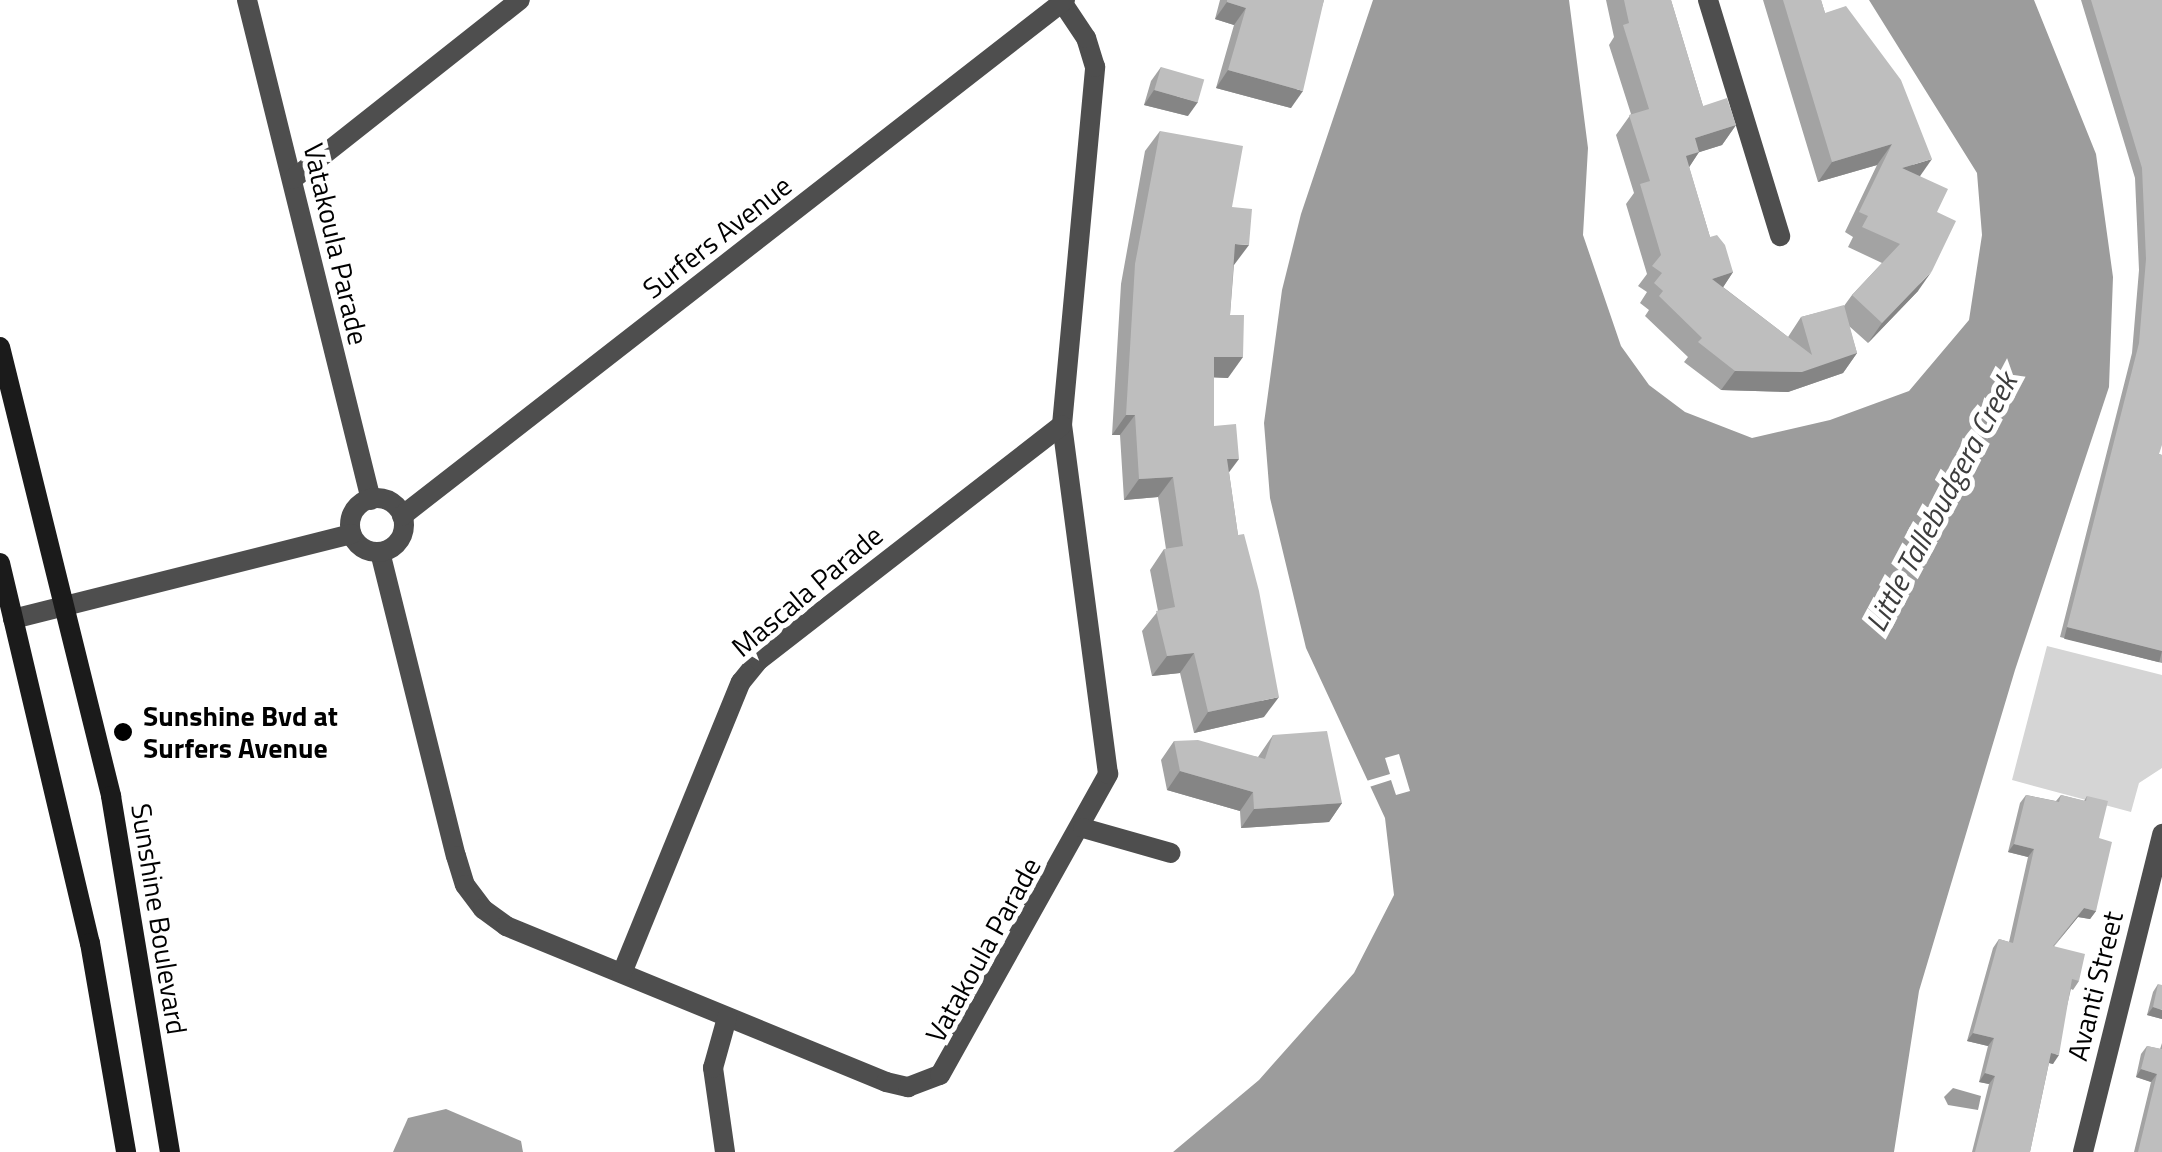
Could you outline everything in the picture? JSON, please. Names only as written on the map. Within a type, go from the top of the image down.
[{"type":"main road","name":"Sunshine Boulevard","points":[[0,347],[111,796],[170,1152]]},
{"type":"main road","points":[[0,563],[90,943],[126,1152]]},
{"type":"street","name":"Vatakoula Parade","points":[[246,0],[371,500]]},
{"type":"street","points":[[293,179],[520,0]]},
{"type":"street","points":[[1708,0],[1780,236]]},
{"type":"street","name":"Vatakoula Parade","points":[[380,552],[465,884],[506,926],[886,1082],[908,1087],[940,1076],[1083,828],[1108,774],[1062,425],[1095,67],[1086,38],[1064,1]]},
{"type":"street","name":"Surfers Avenue","points":[[402,516],[1064,1]]},
{"type":"street","name":"Mascala Parade","points":[[622,973],[741,682],[774,648],[1062,425]]},
{"type":"street","points":[[371,500],[392,504],[402,516],[397,542],[380,552],[362,548],[351,534],[356,508],[371,500]]},
{"type":"street","points":[[13,619],[351,534]]},
{"type":"street","points":[[1083,828],[1171,853]]},
{"type":"street","name":"Avanti Street","points":[[2083,1152],[2162,834]]},
{"type":"street","points":[[725,1152],[713,1068],[726,1018]]},
{"type":"shaded area","points":[[2047,646],[2162,675],[2162,768],[2139,783],[2131,812],[2012,780]]},
{"type":"water","name":"Little Tallebudgera Creek","points":[[1373,0],[1569,0],[1588,148],[1583,235],[1621,346],[1649,385],[1685,412],[1752,438],[1830,420],[1909,391],[1969,320],[1982,235],[1977,173],[1869,0],[2034,0],[2096,154],[2113,277],[2109,387],[2015,670],[1919,991],[1894,1152],[1173,1152],[1259,1080],[1354,973],[1394,895],[1385,818],[1306,648],[1270,498],[1264,423],[1282,290],[1301,214]]},
{"type":"water","points":[[1953,1088],[1981,1096],[1978,1110],[1948,1105],[1944,1097]]},
{"type":"water","points":[[446,1109],[521,1141],[523,1152],[393,1152],[408,1118]]},
{"type":"pier","points":[[1399,754],[1410,791],[1396,795],[1391,780],[1366,788],[1363,782],[1390,774],[1385,758]]},
{"type":"building","points":[[1227,0],[1324,0],[1303,91],[1228,70],[1246,8]]},
{"type":"building","points":[[1624,0],[1671,0],[1703,106],[1727,98],[1736,125],[1695,138],[1699,152],[1686,156],[1710,237],[1717,235],[1725,245],[1733,272],[1712,279],[1812,355],[1801,317],[1844,305],[1857,353],[1802,372],[1735,371],[1698,342],[1702,338],[1659,296],[1663,291],[1654,283],[1662,273],[1652,266],[1661,255],[1640,184],[1650,181],[1629,115],[1649,109],[1623,25],[1629,23]]},
{"type":"building","points":[[1783,0],[1821,0],[1825,13],[1846,6],[1901,80],[1932,159],[1902,168],[1948,189],[1937,212],[1956,221],[1932,271],[1882,323],[1852,295],[1900,244],[1862,227],[1868,216],[1859,212],[1892,144],[1832,162]]},
{"type":"building","points":[[2091,0],[2162,0],[2162,651],[2067,627],[2139,343],[2146,259],[2142,168]]},
{"type":"building","points":[[1161,67],[1204,79],[1198,102],[1154,90]]},
{"type":"building","points":[[1160,131],[1243,146],[1232,207],[1252,209],[1249,245],[1235,244],[1230,315],[1244,315],[1243,357],[1214,357],[1214,426],[1236,424],[1239,459],[1227,459],[1238,535],[1244,534],[1259,591],[1279,697],[1208,712],[1194,653],[1167,656],[1156,611],[1175,607],[1164,549],[1183,546],[1173,477],[1139,479],[1135,415],[1126,415],[1135,264]]},
{"type":"building","points":[[1327,731],[1342,803],[1254,809],[1253,792],[1180,771],[1174,741],[1198,740],[1265,759],[1273,735]]},
{"type":"building","points":[[2026,795],[2059,802],[2061,795],[2108,801],[2099,838],[2112,842],[2096,911],[2084,908],[2053,946],[2085,954],[2079,981],[2072,979],[2059,1055],[2051,1053],[2030,1152],[1975,1152],[1995,1076],[1985,1073],[1994,1038],[1973,1033],[1999,939],[2013,943],[2034,849],[2014,844]]},
{"type":"building","points":[[2158,984],[2162,985],[2162,1010],[2153,1007]]},
{"type":"building","points":[[2147,1046],[2162,1049],[2162,1152],[2138,1152],[2157,1074],[2141,1069]]},
{"type":"place","name":"Sunshine Bvd at Surfers Avenue","points":[[123,732]]}]
